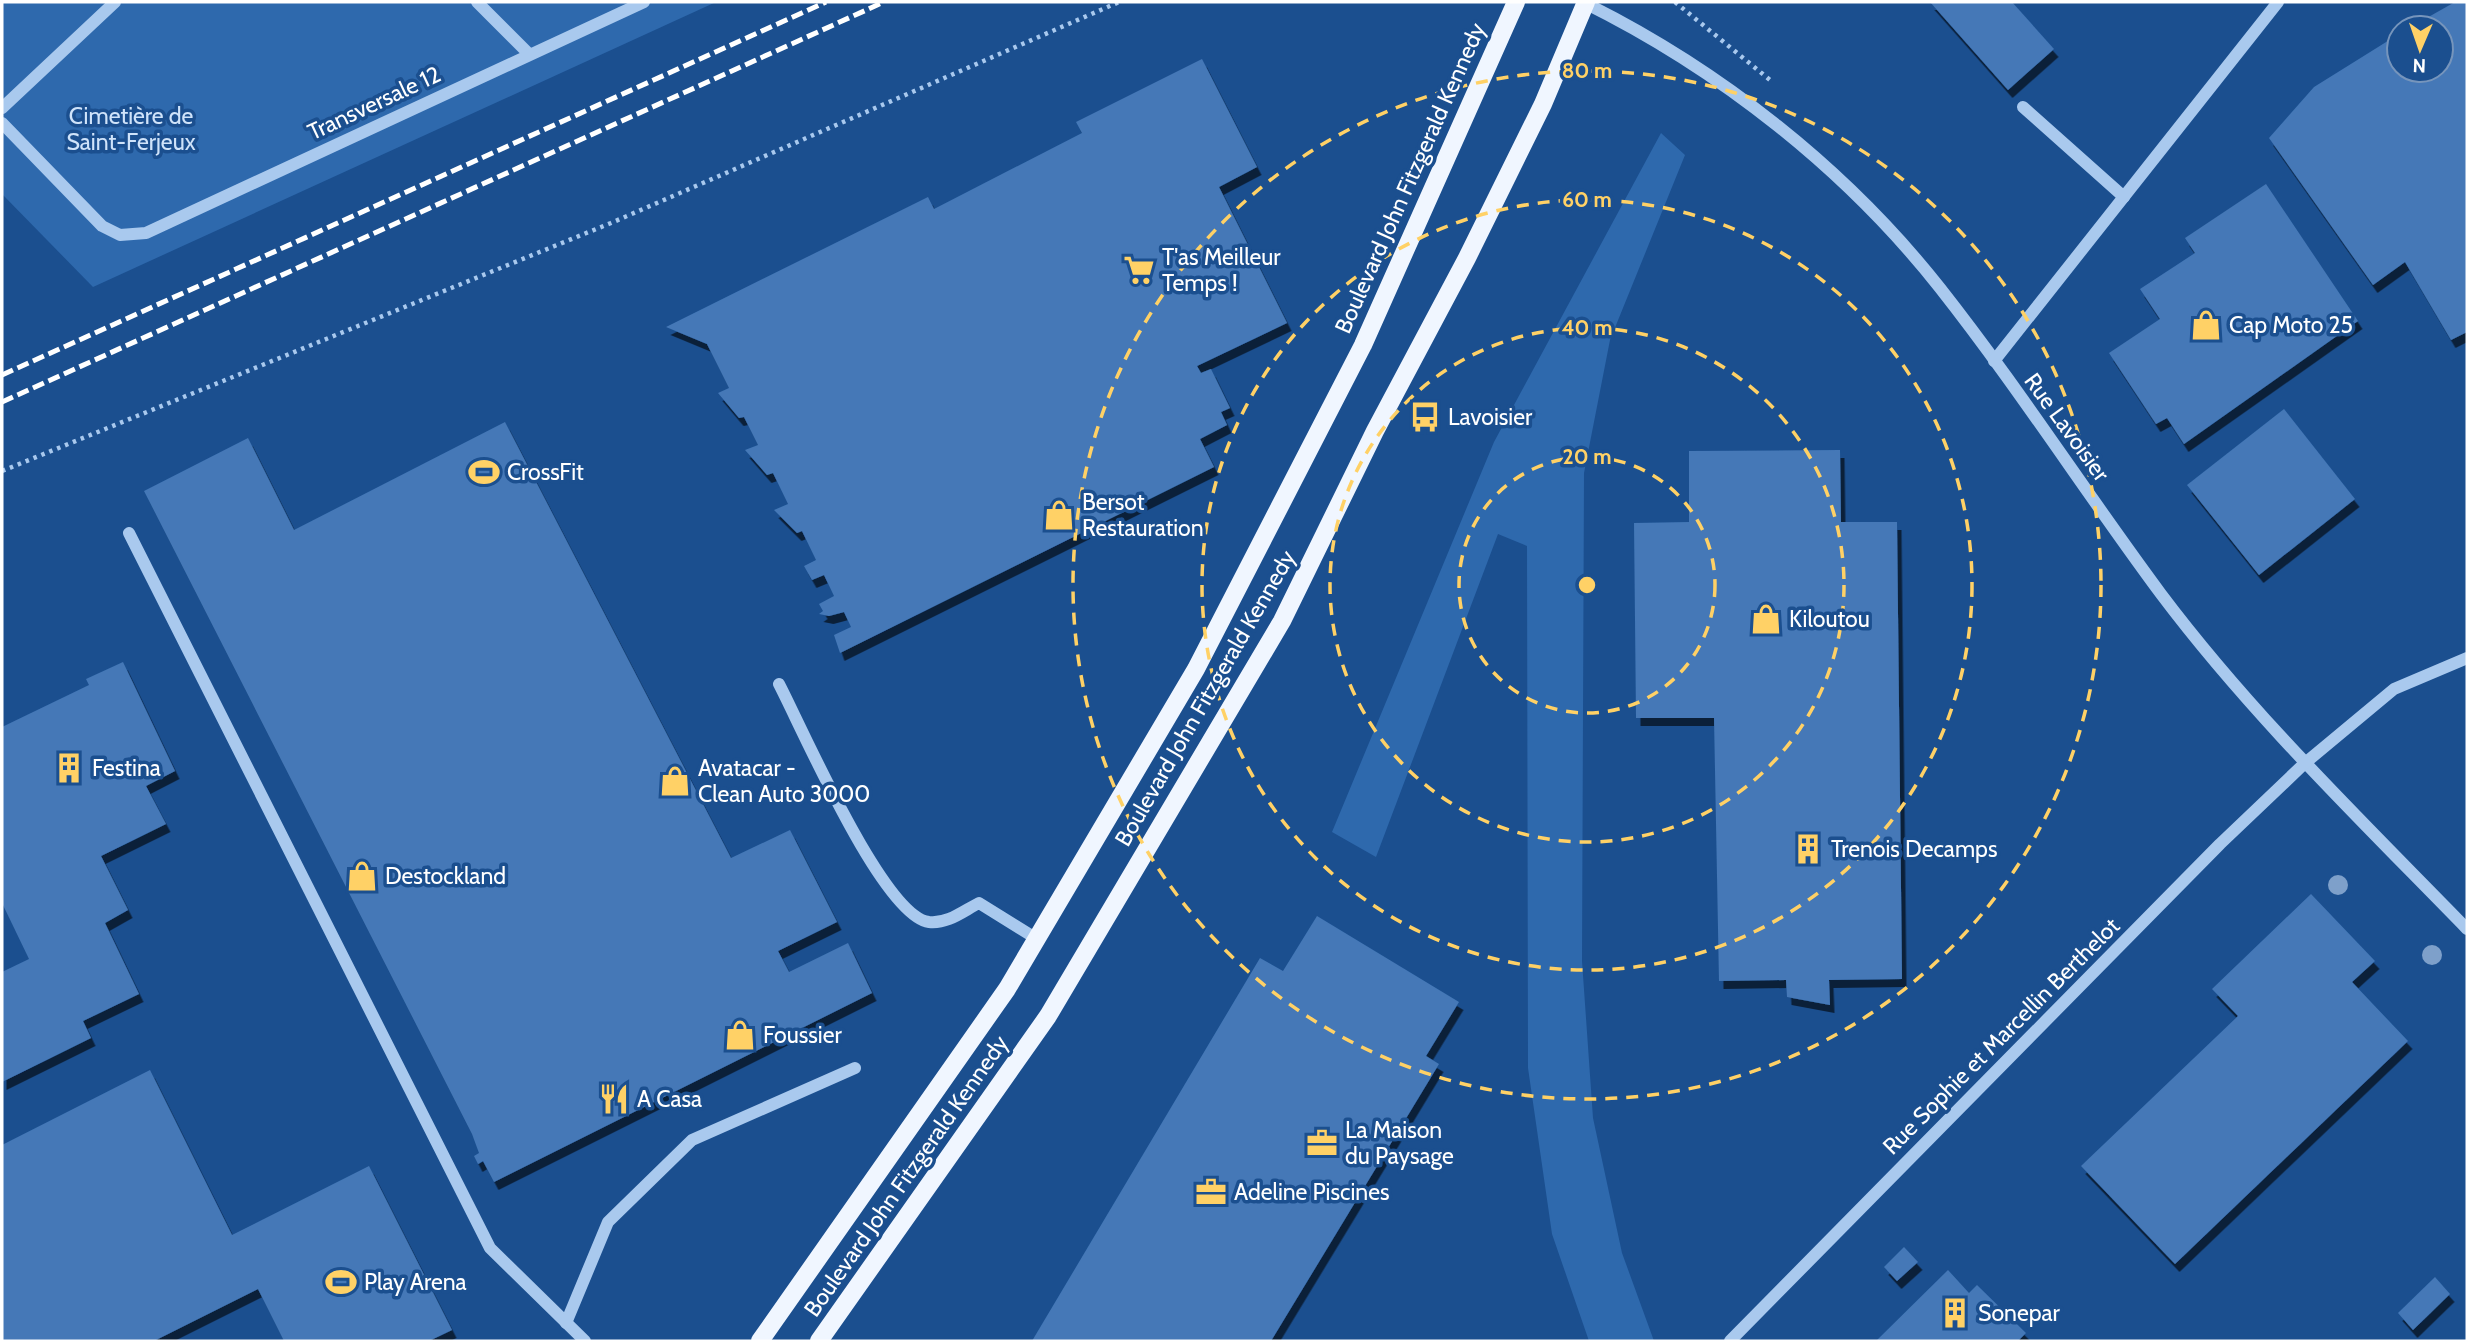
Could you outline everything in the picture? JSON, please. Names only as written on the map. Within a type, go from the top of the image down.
[{"type":"main road","name":"Boulevard John Fitzgerald Kennedy","points":[[760,1341],[1007,989],[1242,583],[1363,345],[1516,2]]},
{"type":"main road","name":"Boulevard John Fitzgerald Kennedy","points":[[819,1341],[1048,1016],[1282,621],[1375,431],[1467,258],[1543,104],[1585,2]]},
{"type":"street","points":[[2,108],[114,2]]},
{"type":"street","points":[[477,2],[529,54]]},
{"type":"street","name":"Transversale 12","points":[[2,122],[102,226],[120,235],[146,233],[644,2]]},
{"type":"street","name":"Rue Lavoisier","points":[[1585,2],[1732,90],[1805,150],[1874,214],[1920,265],[1994,361],[2161,594],[2241,694],[2467,929]]},
{"type":"street","points":[[1994,361],[2278,2]]},
{"type":"street","points":[[2023,107],[2124,197]]},
{"type":"street","points":[[129,533],[489,1248],[585,1341]]},
{"type":"street","name":"Rue Sophie et Marcellin Berthelot","points":[[1730,1341],[2220,844],[2305,763],[2394,688],[2467,658]]},
{"type":"street","points":[[779,684],[873,869],[904,906],[926,922],[944,922],[979,903],[1037,939]]},
{"type":"street","points":[[566,1323],[608,1222],[692,1140],[855,1068]]},
{"type":"path","points":[[2,471],[611,223],[1119,2]]},
{"type":"green space","name":"Cimetière de Saint-Ferjeux","points":[[2,2],[716,2],[93,287],[2,194]]},
{"type":"green space","points":[[1661,133],[1685,155],[1610,340],[1584,473],[1582,961],[1593,1118],[1622,1253],[1654,1341],[1589,1341],[1552,1234],[1528,1068],[1527,546],[1498,534],[1376,857],[1332,832],[1494,442]]},
{"type":"building","points":[[1930,2],[2012,2],[2054,49],[2008,90]]},
{"type":"building","points":[[2455,2],[2467,2],[2467,332],[2451,340],[2405,262],[2373,285],[2269,138],[2314,87],[2385,43],[2385,84],[2455,84],[2455,14],[2434,14]]},
{"type":"building","points":[[1202,59],[1257,167],[1219,187],[1287,323],[1197,366],[1201,373],[1211,369],[1230,408],[1221,412],[1227,425],[1200,439],[1214,467],[840,653],[834,635],[851,627],[844,612],[829,616],[819,614],[823,611],[819,604],[834,596],[824,575],[812,580],[804,566],[816,560],[802,531],[797,533],[774,510],[788,504],[773,473],[767,475],[745,450],[758,445],[744,417],[739,418],[718,393],[729,388],[707,344],[666,327],[928,197],[934,209],[1082,133],[1076,122]]},
{"type":"building","points":[[2266,184],[2358,321],[2184,444],[2167,418],[2156,424],[2109,353],[2160,319],[2140,289],[2195,253],[2185,238]]},
{"type":"building","points":[[2284,409],[2355,499],[2259,575],[2187,485]]},
{"type":"building","points":[[505,422],[731,858],[790,830],[837,922],[778,951],[789,972],[848,943],[872,993],[494,1182],[483,1161],[478,1164],[474,1156],[479,1153],[472,1134],[144,491],[248,438],[294,530]]},
{"type":"building","points":[[1840,450],[1841,522],[1897,522],[1902,979],[1829,980],[1830,1005],[1787,997],[1786,980],[1719,981],[1714,718],[1636,718],[1634,523],[1689,522],[1689,451]]},
{"type":"building","points":[[123,662],[175,771],[146,786],[166,824],[101,856],[128,910],[105,923],[139,994],[83,1021],[91,1038],[2,1082],[2,972],[29,959],[2,903],[2,727],[89,685],[86,679]]},
{"type":"building","points":[[2311,894],[2375,961],[2352,982],[2408,1041],[2175,1264],[2081,1166],[2238,1016],[2212,989]]},
{"type":"building","points":[[1317,916],[1459,1002],[1426,1056],[1439,1064],[1271,1341],[1032,1341],[1260,958],[1283,971]]},
{"type":"building","points":[[150,1070],[232,1235],[369,1166],[452,1330],[429,1341],[284,1341],[258,1289],[154,1341],[2,1341],[2,1145]]},
{"type":"building","points":[[1904,1247],[1918,1262],[1897,1281],[1884,1267]]},
{"type":"building","name":"Sonepar","points":[[1948,1270],[1969,1293],[1977,1285],[2026,1333],[2018,1341],[1876,1341]]},
{"type":"building","points":[[2435,1277],[2450,1294],[2413,1330],[2398,1313]]},
{"type":"railway","points":[[2,375],[826,2]]},
{"type":"railway","points":[[2,402],[884,2]]},
{"type":"place","name":"T'as Meilleur Temps !","points":[[1139,270]]},
{"type":"place","name":"Cap Moto 25","points":[[2206,325]]},
{"type":"place","name":"Lavoisier","points":[[1425,417]]},
{"type":"place","name":"CrossFit","points":[[484,472]]},
{"type":"place","name":"Bersot Restauration","points":[[1059,515]]},
{"type":"place","name":"Kiloutou","points":[[1766,619]]},
{"type":"place","name":"Festina","points":[[69,768]]},
{"type":"place","name":"Avatacar - Clean Auto 3000","points":[[675,781]]},
{"type":"place","name":"Trenois Decamps","points":[[1808,849]]},
{"type":"place","name":"Destockland","points":[[362,876]]},
{"type":"place","name":"Foussier","points":[[740,1035]]},
{"type":"place","name":"A Casa","points":[[614,1099]]},
{"type":"place","name":"La Maison du Paysage","points":[[1322,1143]]},
{"type":"place","name":"Adeline Piscines","points":[[1211,1192]]},
{"type":"place","name":"Play Arena","points":[[341,1282]]},
{"type":"place","name":"Sonepar","points":[[1955,1313]]}]
